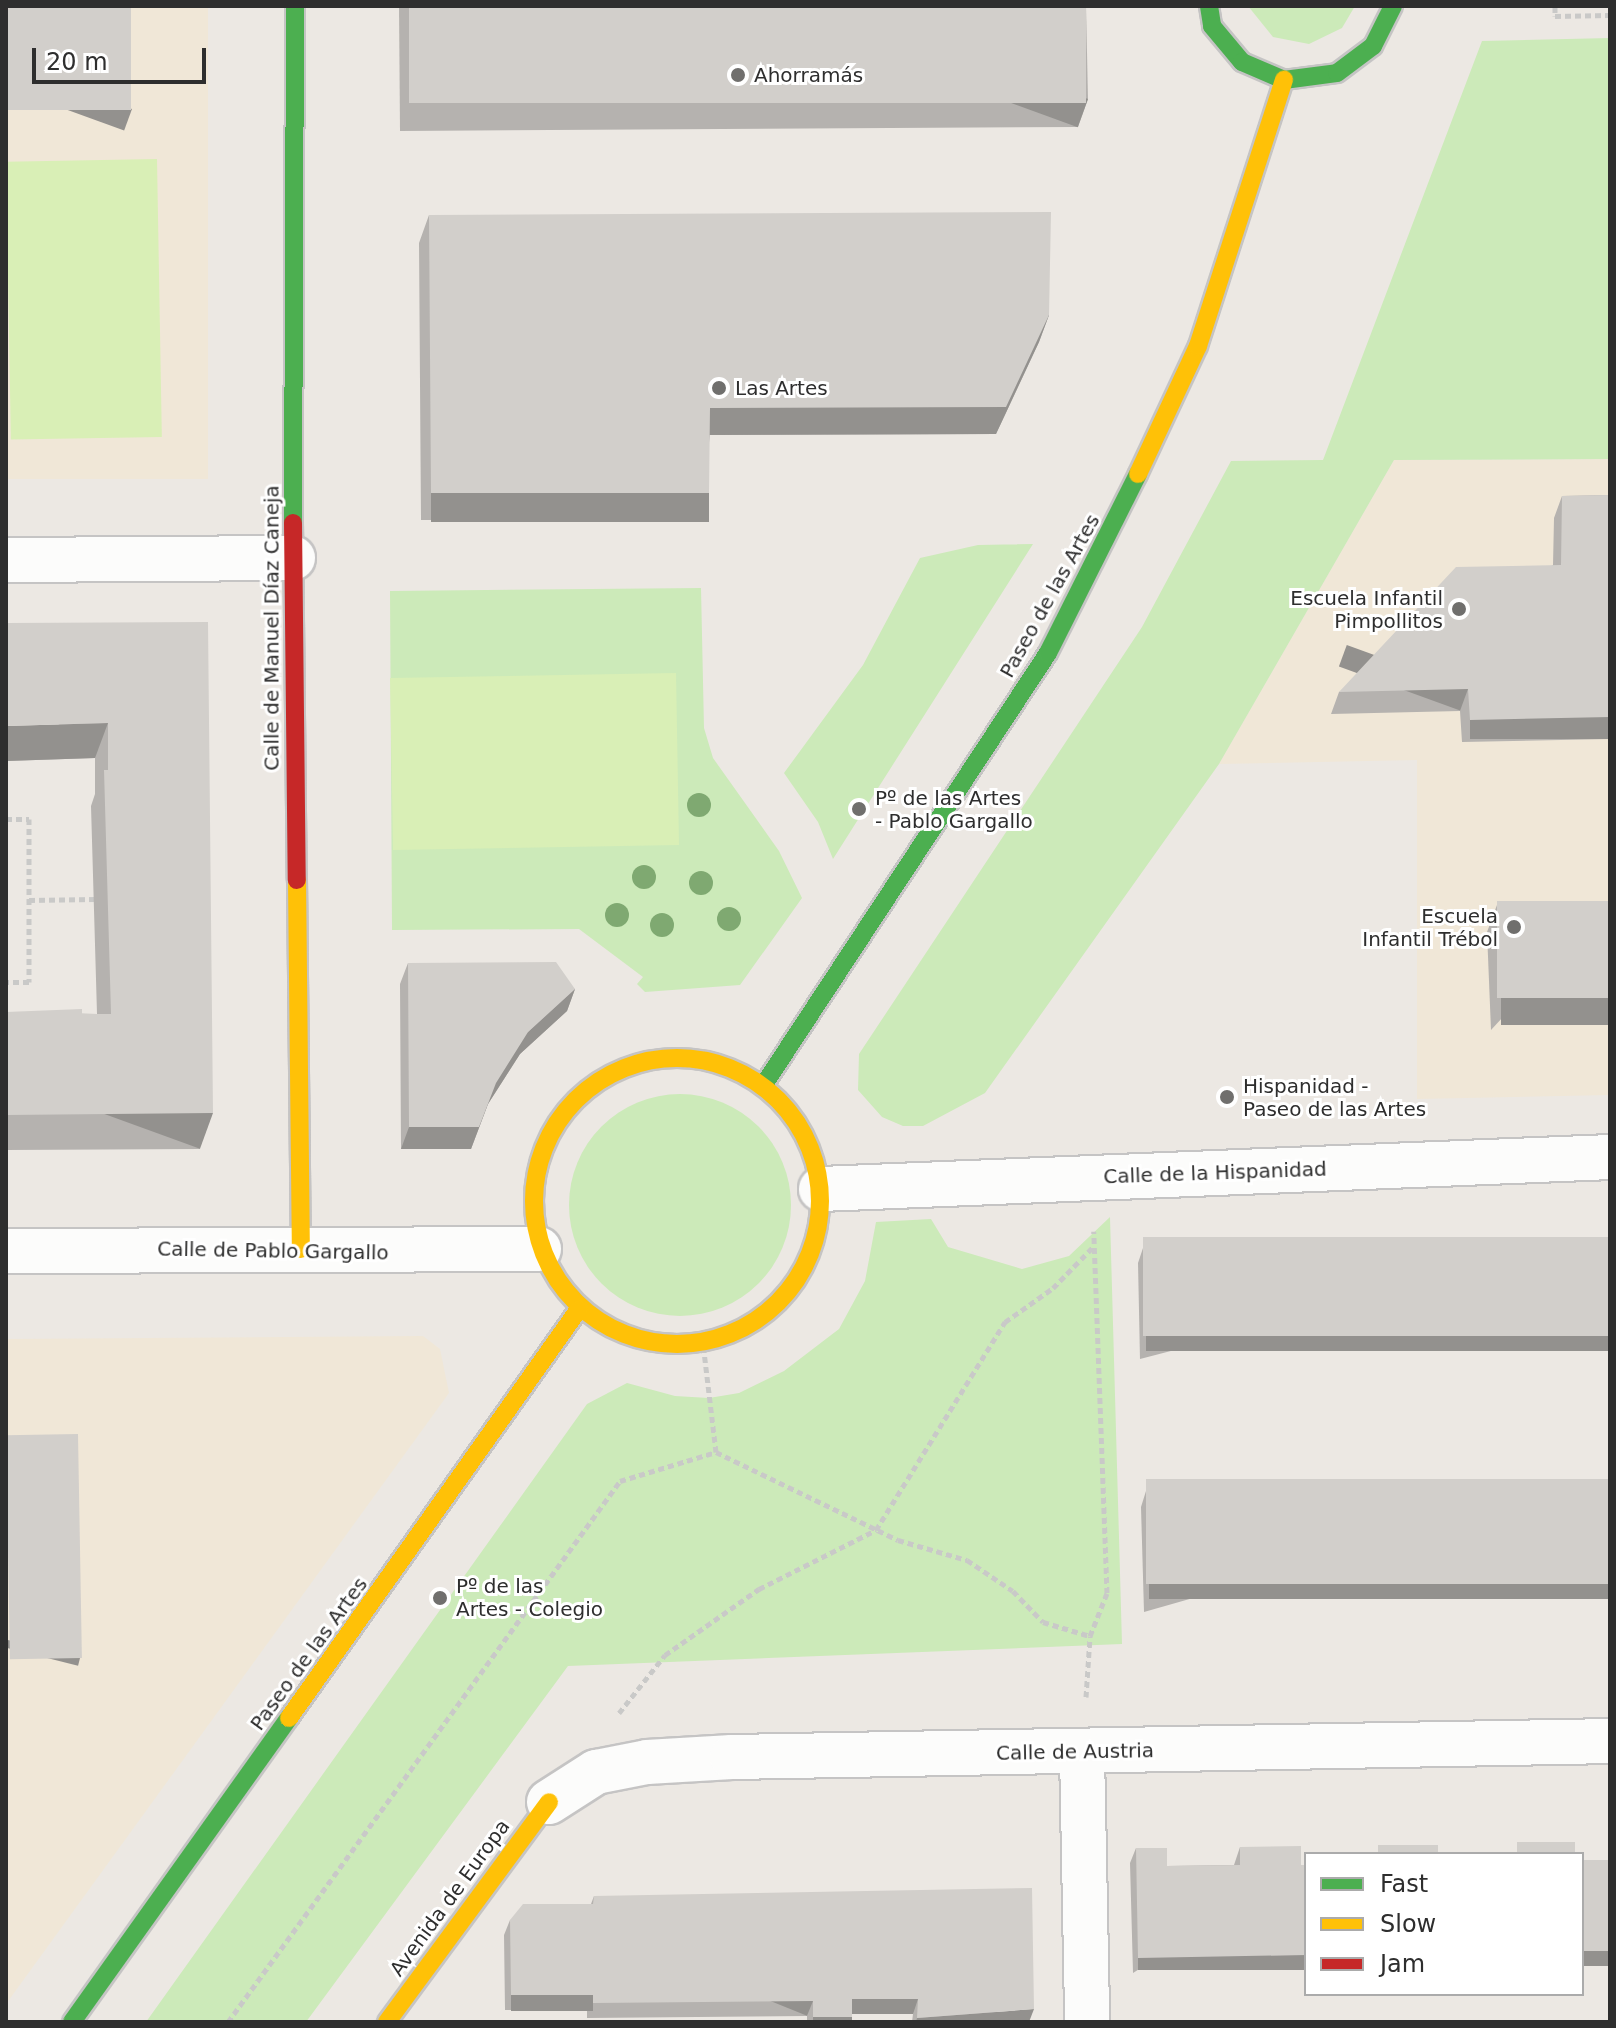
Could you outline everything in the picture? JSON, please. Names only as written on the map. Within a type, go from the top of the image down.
[{"type":"main road","name":"Calle de Manuel Díaz Caneja","points":[[295,6],[293,558],[301,1249]]},
{"type":"main road","points":[[1209,6],[1212,26],[1242,62],[1284,80],[1337,73],[1373,46],[1393,6]]},
{"type":"main road","name":"Paseo de las Artes","points":[[763,1086],[1048,653],[1110,534],[1198,346],[1284,80]]},
{"type":"main road","points":[[659,1058],[715,1063],[763,1086],[804,1134],[821,1189],[817,1236],[798,1280],[760,1319],[703,1343],[631,1339],[579,1309],[539,1249],[533,1184],[556,1121],[603,1076],[659,1058]]},
{"type":"main road","name":"Paseo de las Artes","points":[[72,2022],[579,1309]]},
{"type":"main road","name":"Avenida de Europa","points":[[387,2022],[549,1802]]},
{"type":"street","points":[[6,560],[293,558]]},
{"type":"street","name":"Calle de la Hispanidad","points":[[821,1189],[1610,1157]]},
{"type":"street","name":"Calle de Pablo Gargallo","points":[[6,1251],[539,1249]]},
{"type":"street","name":"Calle de Austria","points":[[549,1802],[596,1772],[647,1762],[1610,1741]]},
{"type":"street","points":[[1082,1752],[1087,2022]]},
{"type":"path","points":[[1555,6],[1555,16],[1610,15]]},
{"type":"path","points":[[6,819],[29,819],[29,982],[6,982]]},
{"type":"path","points":[[29,900],[96,899]]},
{"type":"path","points":[[1082,1752],[1090,1636],[1107,1593],[1093,1178]]},
{"type":"path","points":[[617,1716],[665,1655],[759,1589],[876,1530],[1005,1322],[1053,1288],[1094,1246]]},
{"type":"path","points":[[703,1343],[716,1452]]},
{"type":"path","points":[[228,2022],[620,1481],[716,1452],[876,1530],[967,1560],[1013,1591],[1043,1622],[1090,1636]]},
{"type":"shaded area","points":[[6,6],[208,6],[208,479],[6,479]]},
{"type":"shaded area","points":[[1610,459],[1610,1095],[1417,1099],[1417,760],[1219,764],[1394,460]]},
{"type":"shaded area","points":[[423,1336],[440,1349],[449,1393],[6,2004],[6,1339]]},
{"type":"green space","points":[[1248,6],[1355,6],[1342,28],[1309,44],[1273,37]]},
{"type":"green space","points":[[1610,38],[1610,459],[1394,460],[1219,764],[985,1093],[923,1126],[903,1126],[882,1117],[858,1090],[859,1054],[1142,627],[1231,461],[1323,460],[1482,41]]},
{"type":"green space","points":[[157,159],[162,437],[11,440],[6,162]]},
{"type":"green space","points":[[1033,544],[833,859],[818,822],[784,773],[863,665],[920,558],[978,545]]},
{"type":"green space","points":[[701,588],[704,728],[713,758],[779,851],[802,898],[740,985],[645,992],[637,984],[643,977],[579,929],[392,930],[390,591]]},
{"type":"green space","points":[[676,673],[679,845],[393,850],[390,678]]},
{"type":"green space","points":[[680,1094],[722,1103],[758,1127],[782,1163],[791,1205],[782,1247],[758,1283],[722,1307],[680,1316],[638,1307],[602,1283],[578,1247],[569,1205],[578,1163],[602,1127],[638,1103]]},
{"type":"green space","points":[[1110,1217],[1122,1644],[568,1666],[306,2022],[146,2022],[587,1404],[627,1383],[675,1396],[709,1398],[739,1393],[784,1371],[839,1329],[865,1281],[876,1222],[931,1219],[948,1247],[1022,1269],[1069,1256]]},
{"type":"building","points":[[6,6],[131,6],[131,110],[6,110]]},
{"type":"building","name":"Ahorramás","points":[[409,6],[1086,6],[1086,103],[409,103]]},
{"type":"building","name":"Las Artes","points":[[1051,212],[1049,315],[1006,407],[710,408],[709,493],[431,493],[429,215]]},
{"type":"building","points":[[1610,495],[1610,717],[1470,720],[1468,689],[1339,692],[1456,567],[1561,565],[1562,496]]},
{"type":"building","points":[[208,622],[213,1113],[6,1115],[6,1012],[82,1009],[82,1014],[111,1014],[104,770],[108,770],[108,723],[6,726],[6,623]]},
{"type":"building","points":[[1497,901],[1610,901],[1610,998],[1497,998]]},
{"type":"building","points":[[556,962],[575,989],[528,1032],[496,1083],[479,1127],[409,1127],[408,963]]},
{"type":"building","points":[[1143,1237],[1610,1237],[1610,1336],[1143,1336]]},
{"type":"building","points":[[78,1434],[82,1658],[10,1659],[6,1435]]},
{"type":"building","points":[[1146,1479],[1610,1479],[1610,1584],[1146,1584]]},
{"type":"building","points":[[1517,1842],[1575,1842],[1575,1852],[1517,1852]]},
{"type":"building","points":[[1378,1845],[1438,1845],[1438,1852],[1378,1852]]},
{"type":"building","points":[[1301,1846],[1301,1865],[1304,1865],[1304,1955],[1138,1958],[1136,1848],[1167,1848],[1167,1866],[1240,1865],[1240,1847]]},
{"type":"building","points":[[1584,1860],[1610,1860],[1610,1951],[1584,1951]]},
{"type":"building","points":[[1032,1888],[1034,2009],[917,2018],[918,1999],[852,1999],[852,2017],[813,2017],[813,2001],[593,2003],[593,1995],[511,1995],[510,1920],[523,1904],[593,1904],[594,1896]]},
{"type":"traffic: fast","points":[[293,523],[295,6]]},
{"type":"traffic: fast","points":[[1209,6],[1212,26],[1242,62],[1284,80],[1337,73],[1373,46],[1393,6]]},
{"type":"traffic: fast","points":[[763,1086],[1048,653],[1138,474]]},
{"type":"traffic: fast","points":[[72,2022],[289,1718]]},
{"type":"traffic: slow","points":[[1138,474],[1198,346],[1284,80]]},
{"type":"traffic: slow","points":[[297,880],[301,1249]]},
{"type":"traffic: slow","points":[[677,1058],[705,1061],[732,1069],[756,1082],[778,1100],[796,1122],[809,1146],[817,1173],[820,1201],[817,1229],[809,1256],[796,1280],[778,1302],[756,1320],[732,1333],[705,1341],[677,1344],[649,1341],[622,1333],[598,1320],[576,1302],[558,1280],[545,1256],[537,1229],[534,1201],[537,1173],[545,1146],[558,1122],[576,1100],[598,1082],[622,1069],[649,1061],[677,1058]]},
{"type":"traffic: slow","points":[[289,1718],[579,1309]]},
{"type":"traffic: slow","points":[[387,2022],[549,1802]]},
{"type":"traffic: jam","points":[[293,523],[297,880]]},
{"type":"place","name":"Ahorramás","points":[[738,75]]},
{"type":"place","name":"Las Artes","points":[[719,388]]},
{"type":"place","name":"Escuela Infantil Pimpollitos","points":[[1459,609]]},
{"type":"place","name":"Pº de las Artes - Pablo Gargallo","points":[[859,809]]},
{"type":"place","name":"Escuela Infantil Trébol","points":[[1514,927]]},
{"type":"place","name":"Hispanidad - Paseo de las Artes","points":[[1227,1097]]},
{"type":"place","name":"Pº de las Artes - Colegio","points":[[440,1598]]}]
